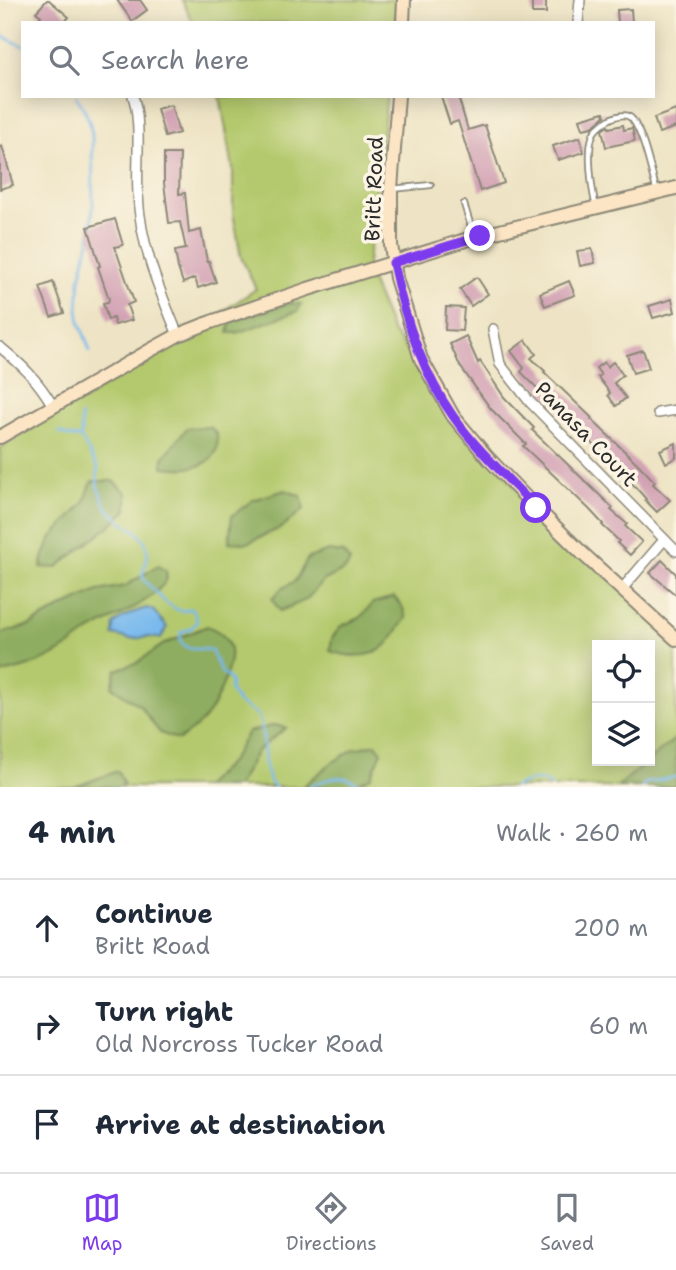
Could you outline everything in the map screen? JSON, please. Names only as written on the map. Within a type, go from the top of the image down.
[{"type":"street","points":[[403,21],[404,0]]},
{"type":"street","points":[[578,21],[580,0]]},
{"type":"street","points":[[134,98],[143,241],[178,335]]},
{"type":"street","name":"Britt Road","points":[[398,98],[391,190],[391,245],[396,278],[421,359],[453,416],[488,458],[536,508],[676,639]]},
{"type":"street","points":[[0,437],[178,335],[211,321],[475,237],[676,188]]},
{"type":"street","name":"Panasa Court","points":[[493,329],[500,364],[528,401],[676,551]]},
{"type":"street","points":[[0,347],[25,367],[53,405]]},
{"type":"street","points":[[658,413],[676,410]]},
{"type":"street","points":[[622,589],[664,540]]},
{"type":"lane","points":[[596,208],[590,142],[594,131],[602,124],[621,115],[628,116],[637,129],[657,193]]},
{"type":"lane","points":[[391,190],[432,185]]},
{"type":"lane","points":[[464,204],[475,237]]},
{"type":"green space","points":[[182,0],[398,0],[395,21],[192,21]]},
{"type":"green space","points":[[220,98],[387,98],[367,271],[392,331],[555,536],[676,630],[676,758],[638,787],[0,787],[0,448],[175,344],[256,289],[241,257],[233,213],[233,169]]},
{"type":"green space","points":[[289,303],[301,304],[298,311],[237,333],[228,333],[231,321]]},
{"type":"green space","points":[[210,427],[217,434],[217,447],[212,458],[192,467],[163,467],[163,458],[187,428]]},
{"type":"green space","points":[[92,481],[113,481],[127,493],[127,510],[56,568],[41,567],[52,537],[84,503]]},
{"type":"green space","points":[[285,490],[301,496],[304,509],[281,528],[247,543],[229,542],[232,516],[253,500]]},
{"type":"green space","points":[[329,551],[343,553],[350,562],[346,569],[323,581],[306,600],[280,611],[272,599],[281,589],[295,581],[308,558]]},
{"type":"green space","points":[[158,566],[166,571],[167,579],[142,603],[87,633],[49,658],[0,674],[0,634],[30,625],[98,591],[125,586]]},
{"type":"green space","points":[[394,597],[402,606],[406,618],[385,646],[373,653],[359,656],[330,651],[332,638],[341,626],[360,618],[373,603]]},
{"type":"green space","points":[[207,626],[222,634],[228,643],[228,670],[209,712],[199,725],[179,740],[160,733],[140,706],[112,687],[116,670],[138,662],[164,644]]},
{"type":"green space","points":[[275,725],[286,728],[257,751],[237,787],[204,787],[232,760],[248,732]]},
{"type":"green space","points":[[676,738],[676,787],[617,787],[642,766],[655,766],[655,755]]},
{"type":"green space","points":[[376,744],[382,752],[371,777],[350,787],[302,787],[354,749]]},
{"type":"green space","points":[[118,771],[124,784],[119,787],[74,787]]},
{"type":"water","points":[[147,608],[153,610],[167,627],[161,638],[130,639],[113,635],[114,624]]},
{"type":"building","points":[[49,0],[69,17],[66,21],[37,21],[41,16],[36,12]]},
{"type":"building","points":[[117,0],[140,0],[147,10],[132,21]]},
{"type":"building","points":[[532,0],[546,0],[546,13],[532,13]]},
{"type":"building","points":[[631,9],[632,21],[618,21],[617,10]]},
{"type":"building","points":[[442,98],[459,98],[468,130],[485,125],[504,183],[480,191],[458,121],[450,124]]},
{"type":"building","points":[[171,105],[179,133],[165,137],[157,109]]},
{"type":"building","points":[[676,110],[676,127],[659,133],[654,118]]},
{"type":"building","points":[[604,112],[605,116],[592,127],[583,129],[580,119]]},
{"type":"building","points":[[623,125],[624,130],[632,128],[635,141],[606,147],[602,130],[608,126]]},
{"type":"building","points":[[580,137],[584,152],[558,160],[553,146]]},
{"type":"building","points":[[2,146],[13,185],[0,189],[0,147]]},
{"type":"building","points":[[164,154],[180,154],[179,194],[185,193],[189,233],[201,230],[207,261],[216,282],[198,288],[195,278],[183,283],[178,268],[175,251],[186,249],[180,222],[169,223]]},
{"type":"building","points":[[115,219],[123,245],[115,247],[134,302],[127,305],[132,320],[115,325],[113,318],[108,320],[103,303],[109,299],[88,227]]},
{"type":"building","points":[[592,249],[595,263],[580,266],[577,251]]},
{"type":"building","points":[[477,277],[488,294],[471,306],[460,289]]},
{"type":"building","points":[[569,281],[575,295],[545,306],[540,293]]},
{"type":"building","points":[[53,282],[64,313],[51,317],[40,287]]},
{"type":"building","points":[[672,299],[675,312],[653,318],[649,306]]},
{"type":"building","points":[[446,307],[464,308],[462,331],[445,330]]},
{"type":"building","points":[[466,336],[478,363],[480,361],[504,397],[534,428],[532,430],[613,508],[611,510],[642,542],[630,555],[589,509],[523,446],[526,444],[491,409],[460,366],[450,344]]},
{"type":"building","points":[[526,340],[536,354],[531,358],[639,465],[655,482],[653,484],[670,500],[657,512],[631,482],[521,372],[524,368],[511,351]]},
{"type":"building","points":[[643,350],[649,368],[633,373],[627,355]]},
{"type":"building","points":[[604,362],[607,367],[613,362],[623,375],[614,383],[626,398],[616,406],[598,377],[601,375],[596,368]]},
{"type":"building","points":[[676,443],[676,458],[666,463],[660,450]]},
{"type":"building","points":[[662,560],[676,574],[676,595],[650,573]]},
{"type":"waterway","points":[[0,35],[21,45]]},
{"type":"waterway","points":[[77,98],[89,120],[92,135],[93,208],[90,237],[80,279],[78,309],[90,351]]},
{"type":"waterway","points":[[81,416],[81,438],[98,468],[97,485],[106,507],[145,541],[148,556],[142,575],[144,580],[165,602],[176,609],[194,611],[197,622],[190,629],[181,632],[180,639],[189,648],[211,650],[221,672],[228,677],[230,690],[238,703],[257,714],[261,723],[267,772],[275,787]]},
{"type":"waterway","points":[[59,432],[81,438]]},
{"type":"waterway","points":[[642,787],[645,783],[676,777]]},
{"type":"waterway","points":[[310,787],[336,778],[349,779],[362,787]]},
{"type":"waterway","points":[[514,787],[538,780],[552,787]]},
{"type":"route","points":[[480,236],[393,263],[396,278],[421,359],[453,416],[488,458],[536,508]]}]
